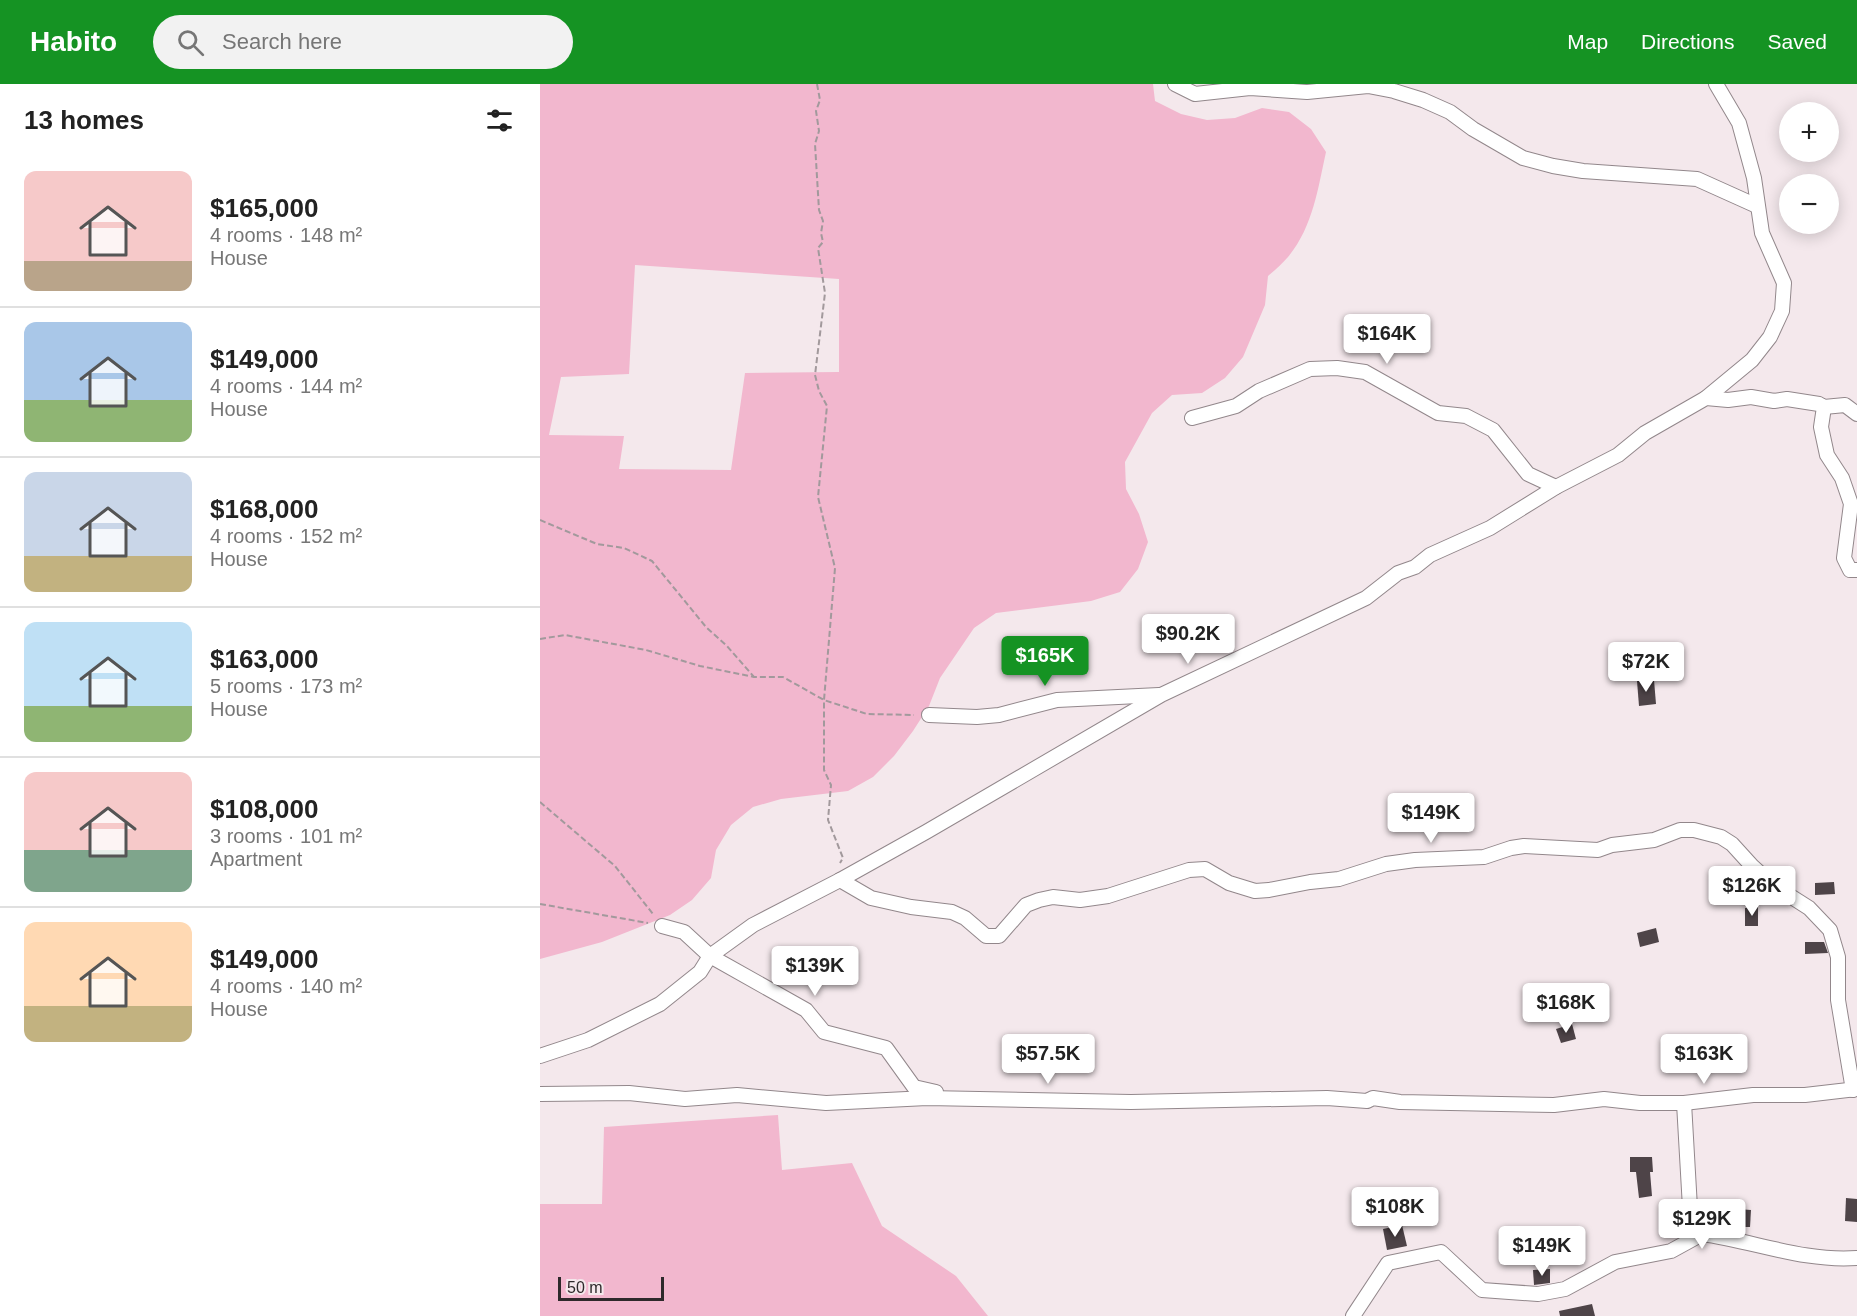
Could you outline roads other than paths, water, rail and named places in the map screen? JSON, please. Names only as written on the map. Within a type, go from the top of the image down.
[{"type":"street","points":[[1175,84],[1195,93],[1250,88],[1307,92],[1368,86],[1394,91],[1450,112],[1473,129],[1523,158],[1582,171],[1697,179],[1757,206]]},
{"type":"street","points":[[540,1056],[588,1040],[660,1004],[700,972],[710,956],[753,926],[840,880],[1161,695],[1366,598],[1398,573],[1415,567],[1430,555],[1490,528],[1556,487],[1618,455],[1645,432],[1706,398],[1752,360],[1770,337],[1782,311],[1784,284],[1762,233],[1754,178],[1739,123],[1716,84]]},
{"type":"street","points":[[1192,418],[1236,406],[1259,391],[1310,369],[1337,368],[1365,372],[1438,413],[1466,416],[1493,430],[1528,474],[1556,487]]},
{"type":"street","points":[[1706,398],[1728,400],[1751,397],[1774,401],[1787,399],[1819,404],[1824,408],[1845,405],[1857,414]]},
{"type":"street","points":[[1824,408],[1821,426],[1827,455],[1842,478],[1851,504],[1844,558],[1850,570],[1857,570]]},
{"type":"street","points":[[929,715],[977,717],[999,715],[1057,700],[1161,695]]},
{"type":"street","points":[[540,1094],[629,1093],[685,1099],[737,1095],[826,1102],[942,1098],[1131,1102],[1327,1098],[1367,1101],[1373,1098],[1400,1102],[1471,1102],[1554,1106],[1604,1099],[1640,1103],[1684,1103],[1753,1095],[1805,1095],[1855,1090],[1838,1000],[1839,957],[1830,930],[1809,908],[1773,885],[1732,844],[1707,832],[1680,830],[1654,840],[1612,845],[1598,850],[1524,846],[1484,857],[1414,860],[1386,864],[1339,879],[1269,890],[1255,891],[1229,883],[1205,869],[1189,870],[1108,896],[1080,900],[1053,897],[1039,900],[1026,905],[999,936],[986,936],[964,918],[952,912],[911,907],[870,898],[840,880]]},
{"type":"street","points":[[662,926],[684,932],[710,956],[806,1010],[824,1032],[886,1048],[914,1087],[937,1092],[942,1098]]},
{"type":"street","points":[[1684,1103],[1690,1208],[1695,1228],[1702,1234],[1817,1257],[1857,1258]]},
{"type":"street","points":[[1353,1316],[1388,1263],[1441,1252],[1482,1290],[1538,1294],[1565,1289],[1615,1262],[1671,1251],[1702,1234]]}]
